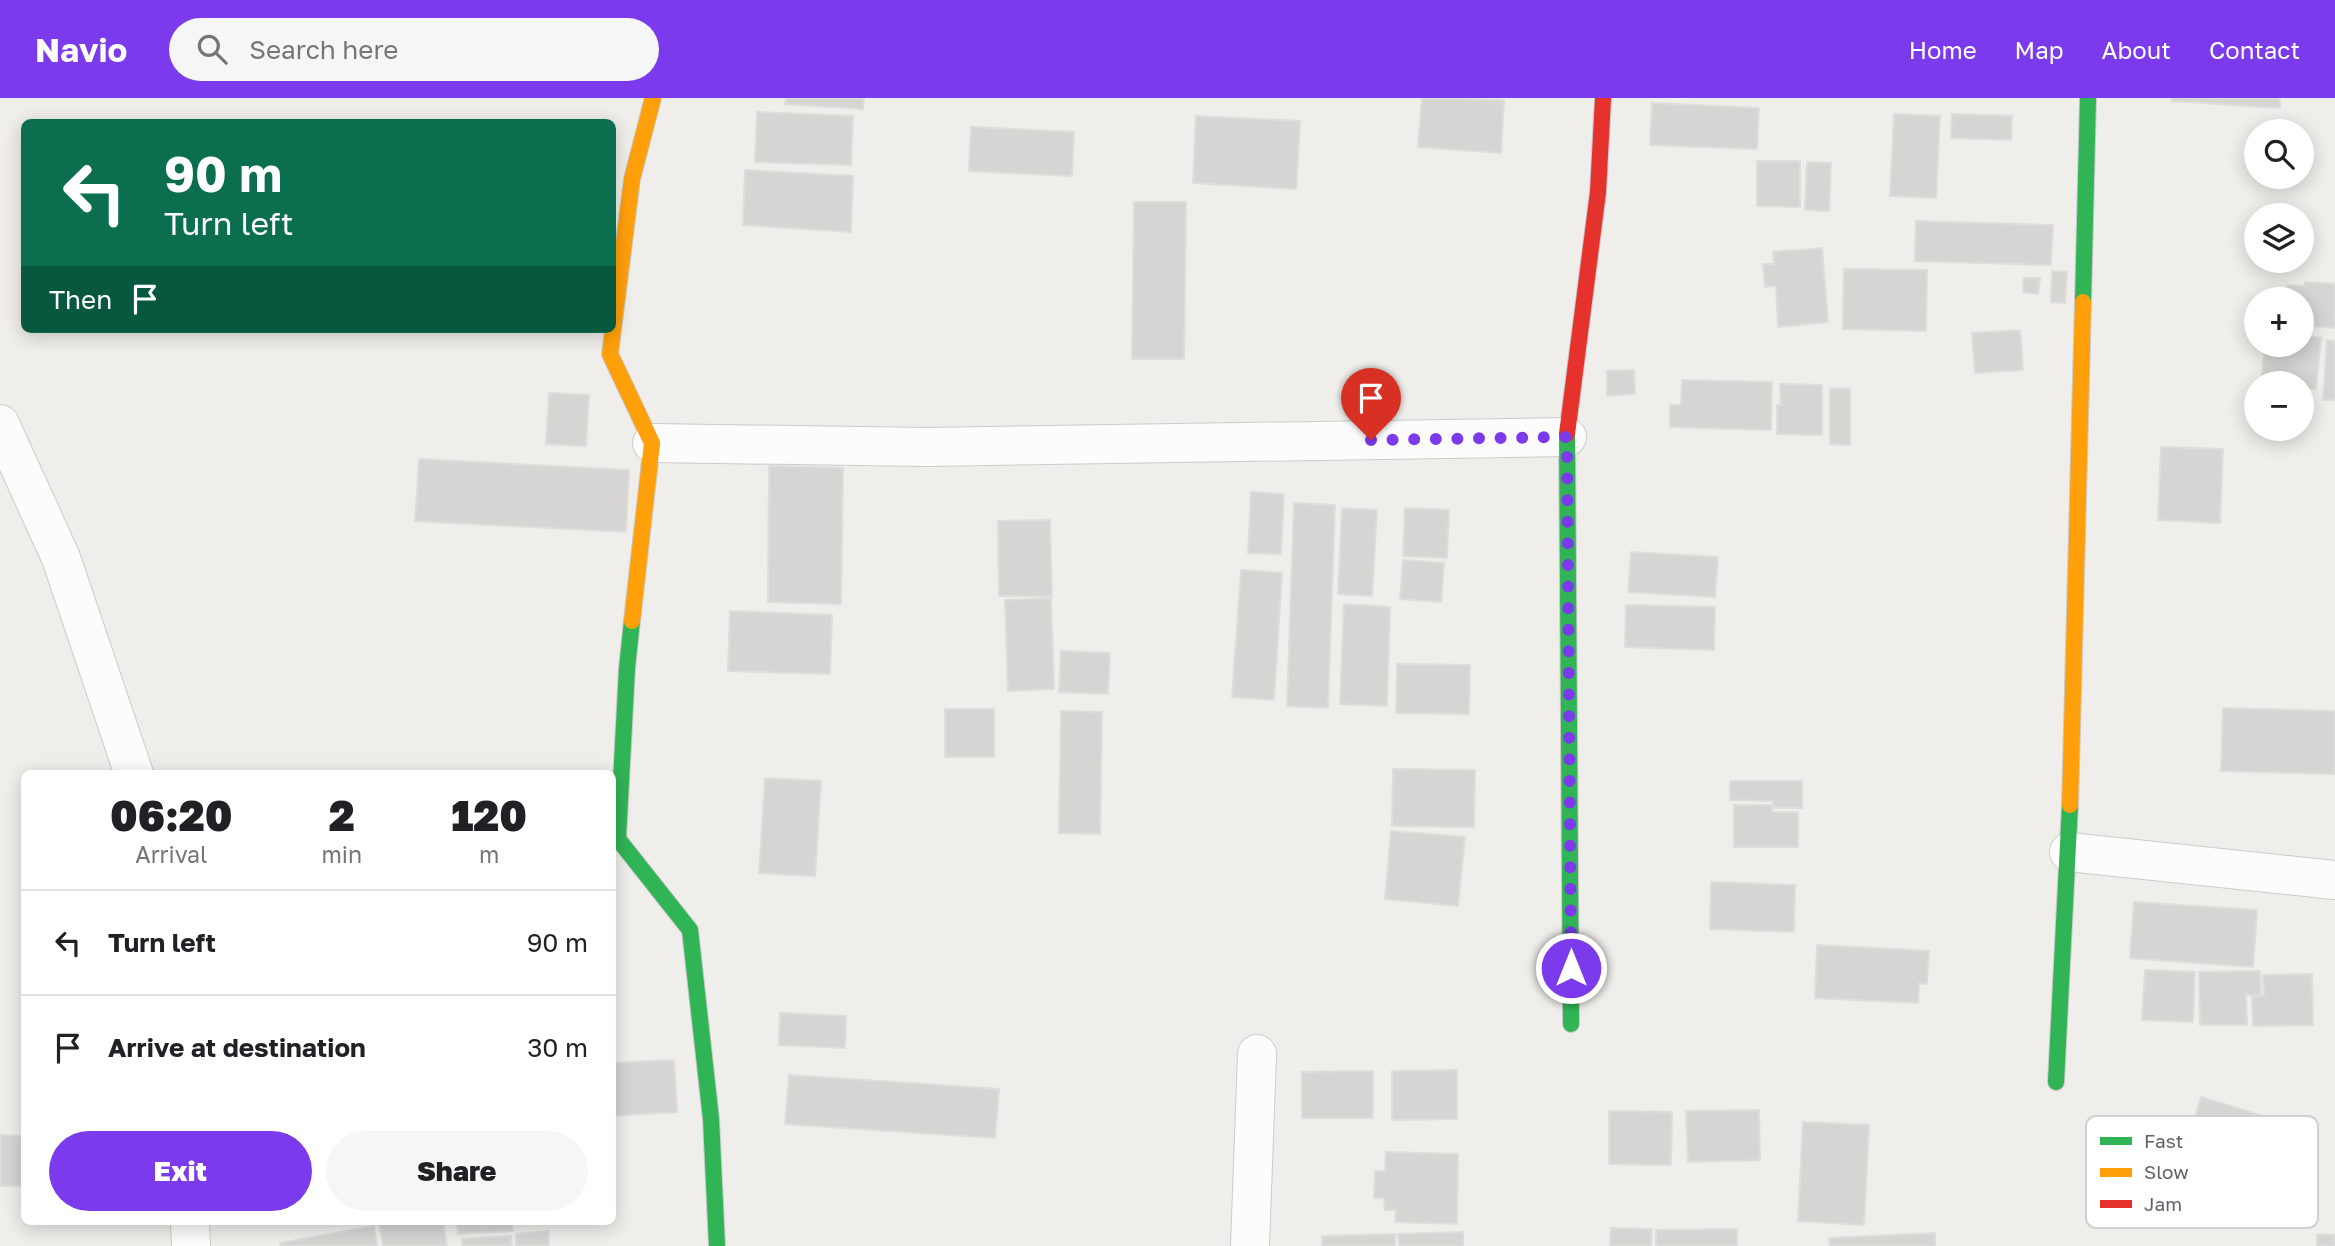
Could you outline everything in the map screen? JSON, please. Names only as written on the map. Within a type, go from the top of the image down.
[{"type":"street","points":[[616,312],[632,178],[653,98]]},
{"type":"street","points":[[1571,1024],[1567,437],[1598,192],[1603,98]]},
{"type":"street","points":[[2056,1082],[2069,852],[2088,98]]},
{"type":"street","points":[[614,333],[611,354],[652,443],[627,668],[618,839],[690,929],[710,1119],[717,1246]]},
{"type":"street","points":[[0,424],[61,558],[133,770]]},
{"type":"street","points":[[652,443],[926,447],[1567,437]]},
{"type":"street","points":[[2069,852],[2335,880]]},
{"type":"street","points":[[1250,1246],[1257,1054]]},
{"type":"street","points":[[190,1225],[191,1246]]},
{"type":"building","points":[[786,98],[864,98],[863,109],[785,104]]},
{"type":"building","points":[[1422,98],[1504,100],[1501,153],[1418,147]]},
{"type":"building","points":[[2172,98],[2280,98],[2280,108],[2172,101]]},
{"type":"building","points":[[1652,103],[1759,108],[1757,149],[1650,145]]},
{"type":"building","points":[[757,112],[853,116],[851,165],[755,162]]},
{"type":"building","points":[[1894,114],[1940,116],[1936,198],[1890,196]]},
{"type":"building","points":[[1952,114],[2012,116],[2011,140],[1951,138]]},
{"type":"building","points":[[1196,116],[1300,121],[1296,189],[1193,183]]},
{"type":"building","points":[[971,127],[1074,132],[1072,176],[969,171]]},
{"type":"building","points":[[1757,161],[1800,161],[1800,207],[1757,206]]},
{"type":"building","points":[[1807,162],[1831,163],[1829,211],[1805,210]]},
{"type":"building","points":[[745,170],[853,176],[851,232],[743,225]]},
{"type":"building","points":[[1134,202],[1186,202],[1184,359],[1132,359]]},
{"type":"building","points":[[1916,221],[2053,225],[2051,265],[1915,261]]},
{"type":"building","points":[[1822,248],[1828,322],[1778,327],[1776,286],[1765,287],[1763,264],[1774,264],[1773,252]]},
{"type":"building","points":[[1844,269],[1927,270],[1926,331],[1843,329]]},
{"type":"building","points":[[2052,271],[2067,272],[2065,303],[2051,302]]},
{"type":"building","points":[[2024,278],[2040,278],[2038,294],[2023,292]]},
{"type":"building","points":[[2305,282],[2335,284],[2335,328],[2314,326],[2314,287],[2288,287],[2305,286]]},
{"type":"building","points":[[2020,330],[2023,370],[1975,373],[1972,333]]},
{"type":"building","points":[[2314,337],[2321,338],[2316,389],[2314,371],[2262,371],[2264,357],[2314,357]]},
{"type":"building","points":[[2327,340],[2335,341],[2335,400],[2323,400]]},
{"type":"building","points":[[1634,370],[1635,394],[1607,396],[1607,371]]},
{"type":"building","points":[[1682,380],[1772,382],[1771,430],[1670,427],[1670,405],[1681,405]]},
{"type":"building","points":[[1780,384],[1822,385],[1822,435],[1777,434],[1777,405],[1781,405]]},
{"type":"building","points":[[1830,388],[1850,389],[1850,445],[1830,444]]},
{"type":"building","points":[[549,393],[589,395],[586,446],[546,444]]},
{"type":"building","points":[[2161,447],[2223,449],[2220,523],[2158,520]]},
{"type":"building","points":[[419,459],[629,470],[626,532],[415,521]]},
{"type":"building","points":[[769,466],[843,468],[841,604],[768,602]]},
{"type":"building","points":[[1251,492],[1284,494],[1281,554],[1248,553]]},
{"type":"building","points":[[1294,503],[1335,505],[1328,708],[1287,706]]},
{"type":"building","points":[[1342,508],[1377,510],[1372,596],[1338,594]]},
{"type":"building","points":[[1405,508],[1449,510],[1447,558],[1403,556]]},
{"type":"building","points":[[1050,520],[1052,596],[999,596],[998,521]]},
{"type":"building","points":[[1631,552],[1718,557],[1715,597],[1628,592]]},
{"type":"building","points":[[1403,560],[1444,563],[1441,602],[1400,599]]},
{"type":"building","points":[[1241,570],[1282,573],[1274,700],[1232,697]]},
{"type":"building","points":[[1051,598],[1054,689],[1008,691],[1005,600]]},
{"type":"building","points":[[1344,604],[1390,607],[1387,706],[1340,704]]},
{"type":"building","points":[[1626,605],[1715,607],[1714,650],[1625,647]]},
{"type":"building","points":[[730,611],[832,615],[830,674],[728,671]]},
{"type":"building","points":[[1061,651],[1110,653],[1108,694],[1059,692]]},
{"type":"building","points":[[1397,664],[1470,665],[1469,714],[1396,713]]},
{"type":"building","points":[[2223,708],[2335,711],[2335,774],[2221,771]]},
{"type":"building","points":[[945,709],[994,709],[994,757],[945,757]]},
{"type":"building","points":[[1061,711],[1102,712],[1100,834],[1059,833]]},
{"type":"building","points":[[1393,769],[1475,770],[1474,827],[1392,826]]},
{"type":"building","points":[[765,778],[821,781],[815,876],[759,873]]},
{"type":"building","points":[[1730,781],[1802,781],[1802,808],[1773,808],[1773,801],[1730,800]]},
{"type":"building","points":[[1734,805],[1772,805],[1772,812],[1798,812],[1798,847],[1734,847]]},
{"type":"building","points":[[1391,831],[1465,837],[1458,906],[1385,899]]},
{"type":"building","points":[[1711,882],[1795,885],[1794,932],[1710,929]]},
{"type":"building","points":[[2134,902],[2257,910],[2253,967],[2130,958]]},
{"type":"building","points":[[1817,945],[1929,951],[1927,984],[1919,983],[1918,1003],[1815,998]]},
{"type":"building","points":[[2145,970],[2195,972],[2193,1022],[2142,1020]]},
{"type":"building","points":[[2260,971],[2261,995],[2246,995],[2247,1025],[2200,1025],[2199,972]]},
{"type":"building","points":[[2312,974],[2313,1025],[2253,1026],[2252,997],[2264,996],[2263,975]]},
{"type":"building","points":[[780,1013],[846,1016],[845,1048],[779,1045]]},
{"type":"building","points":[[674,1060],[677,1112],[616,1116],[616,1063]]},
{"type":"building","points":[[1457,1070],[1457,1119],[1392,1120],[1392,1071]]},
{"type":"building","points":[[1373,1071],[1373,1118],[1302,1118],[1302,1072]]},
{"type":"building","points":[[789,1075],[999,1089],[995,1138],[785,1124]]},
{"type":"building","points":[[2201,1097],[2263,1116],[2195,1116]]},
{"type":"building","points":[[1759,1110],[1760,1160],[1688,1162],[1686,1111]]},
{"type":"building","points":[[1609,1111],[1672,1112],[1671,1165],[1609,1164]]},
{"type":"building","points":[[1803,1122],[1869,1125],[1864,1225],[1798,1221]]},
{"type":"building","points":[[0,1135],[21,1136],[21,1186],[0,1186]]},
{"type":"building","points":[[1386,1152],[1458,1154],[1457,1224],[1395,1222],[1396,1210],[1385,1210],[1384,1198],[1374,1198],[1375,1171],[1385,1171]]},
{"type":"building","points":[[380,1225],[444,1225],[447,1246],[383,1246]]},
{"type":"building","points":[[457,1225],[512,1225],[513,1231],[458,1234]]},
{"type":"building","points":[[374,1226],[377,1246],[281,1246],[280,1243]]},
{"type":"building","points":[[1611,1228],[1652,1229],[1651,1246],[1610,1246]]},
{"type":"building","points":[[1737,1229],[1737,1246],[1656,1246],[1656,1230]]},
{"type":"building","points":[[548,1231],[549,1246],[516,1246],[516,1234]]},
{"type":"building","points":[[1463,1232],[1463,1246],[1399,1246],[1398,1234]]},
{"type":"building","points":[[1935,1233],[1935,1246],[1830,1246],[1829,1238]]},
{"type":"building","points":[[1395,1234],[1395,1246],[1322,1246],[1322,1236]]},
{"type":"building","points":[[2317,1234],[2335,1235],[2335,1246],[2317,1246]]},
{"type":"building","points":[[511,1236],[512,1246],[462,1246],[462,1239]]},
{"type":"traffic: fast","points":[[2083,302],[2088,98]]},
{"type":"traffic: fast","points":[[1567,434],[1571,1024]]},
{"type":"traffic: fast","points":[[632,621],[618,839],[690,930],[711,1119],[717,1246]]},
{"type":"traffic: fast","points":[[2056,1082],[2070,805]]},
{"type":"traffic: slow","points":[[616,306],[632,179],[653,98]]},
{"type":"traffic: slow","points":[[2070,805],[2083,302]]},
{"type":"traffic: slow","points":[[613,333],[610,354],[652,443],[632,621]]},
{"type":"traffic: jam","points":[[1567,434],[1598,192],[1603,98]]},
{"type":"route","points":[[1371,440],[1567,437],[1571,968]]}]
